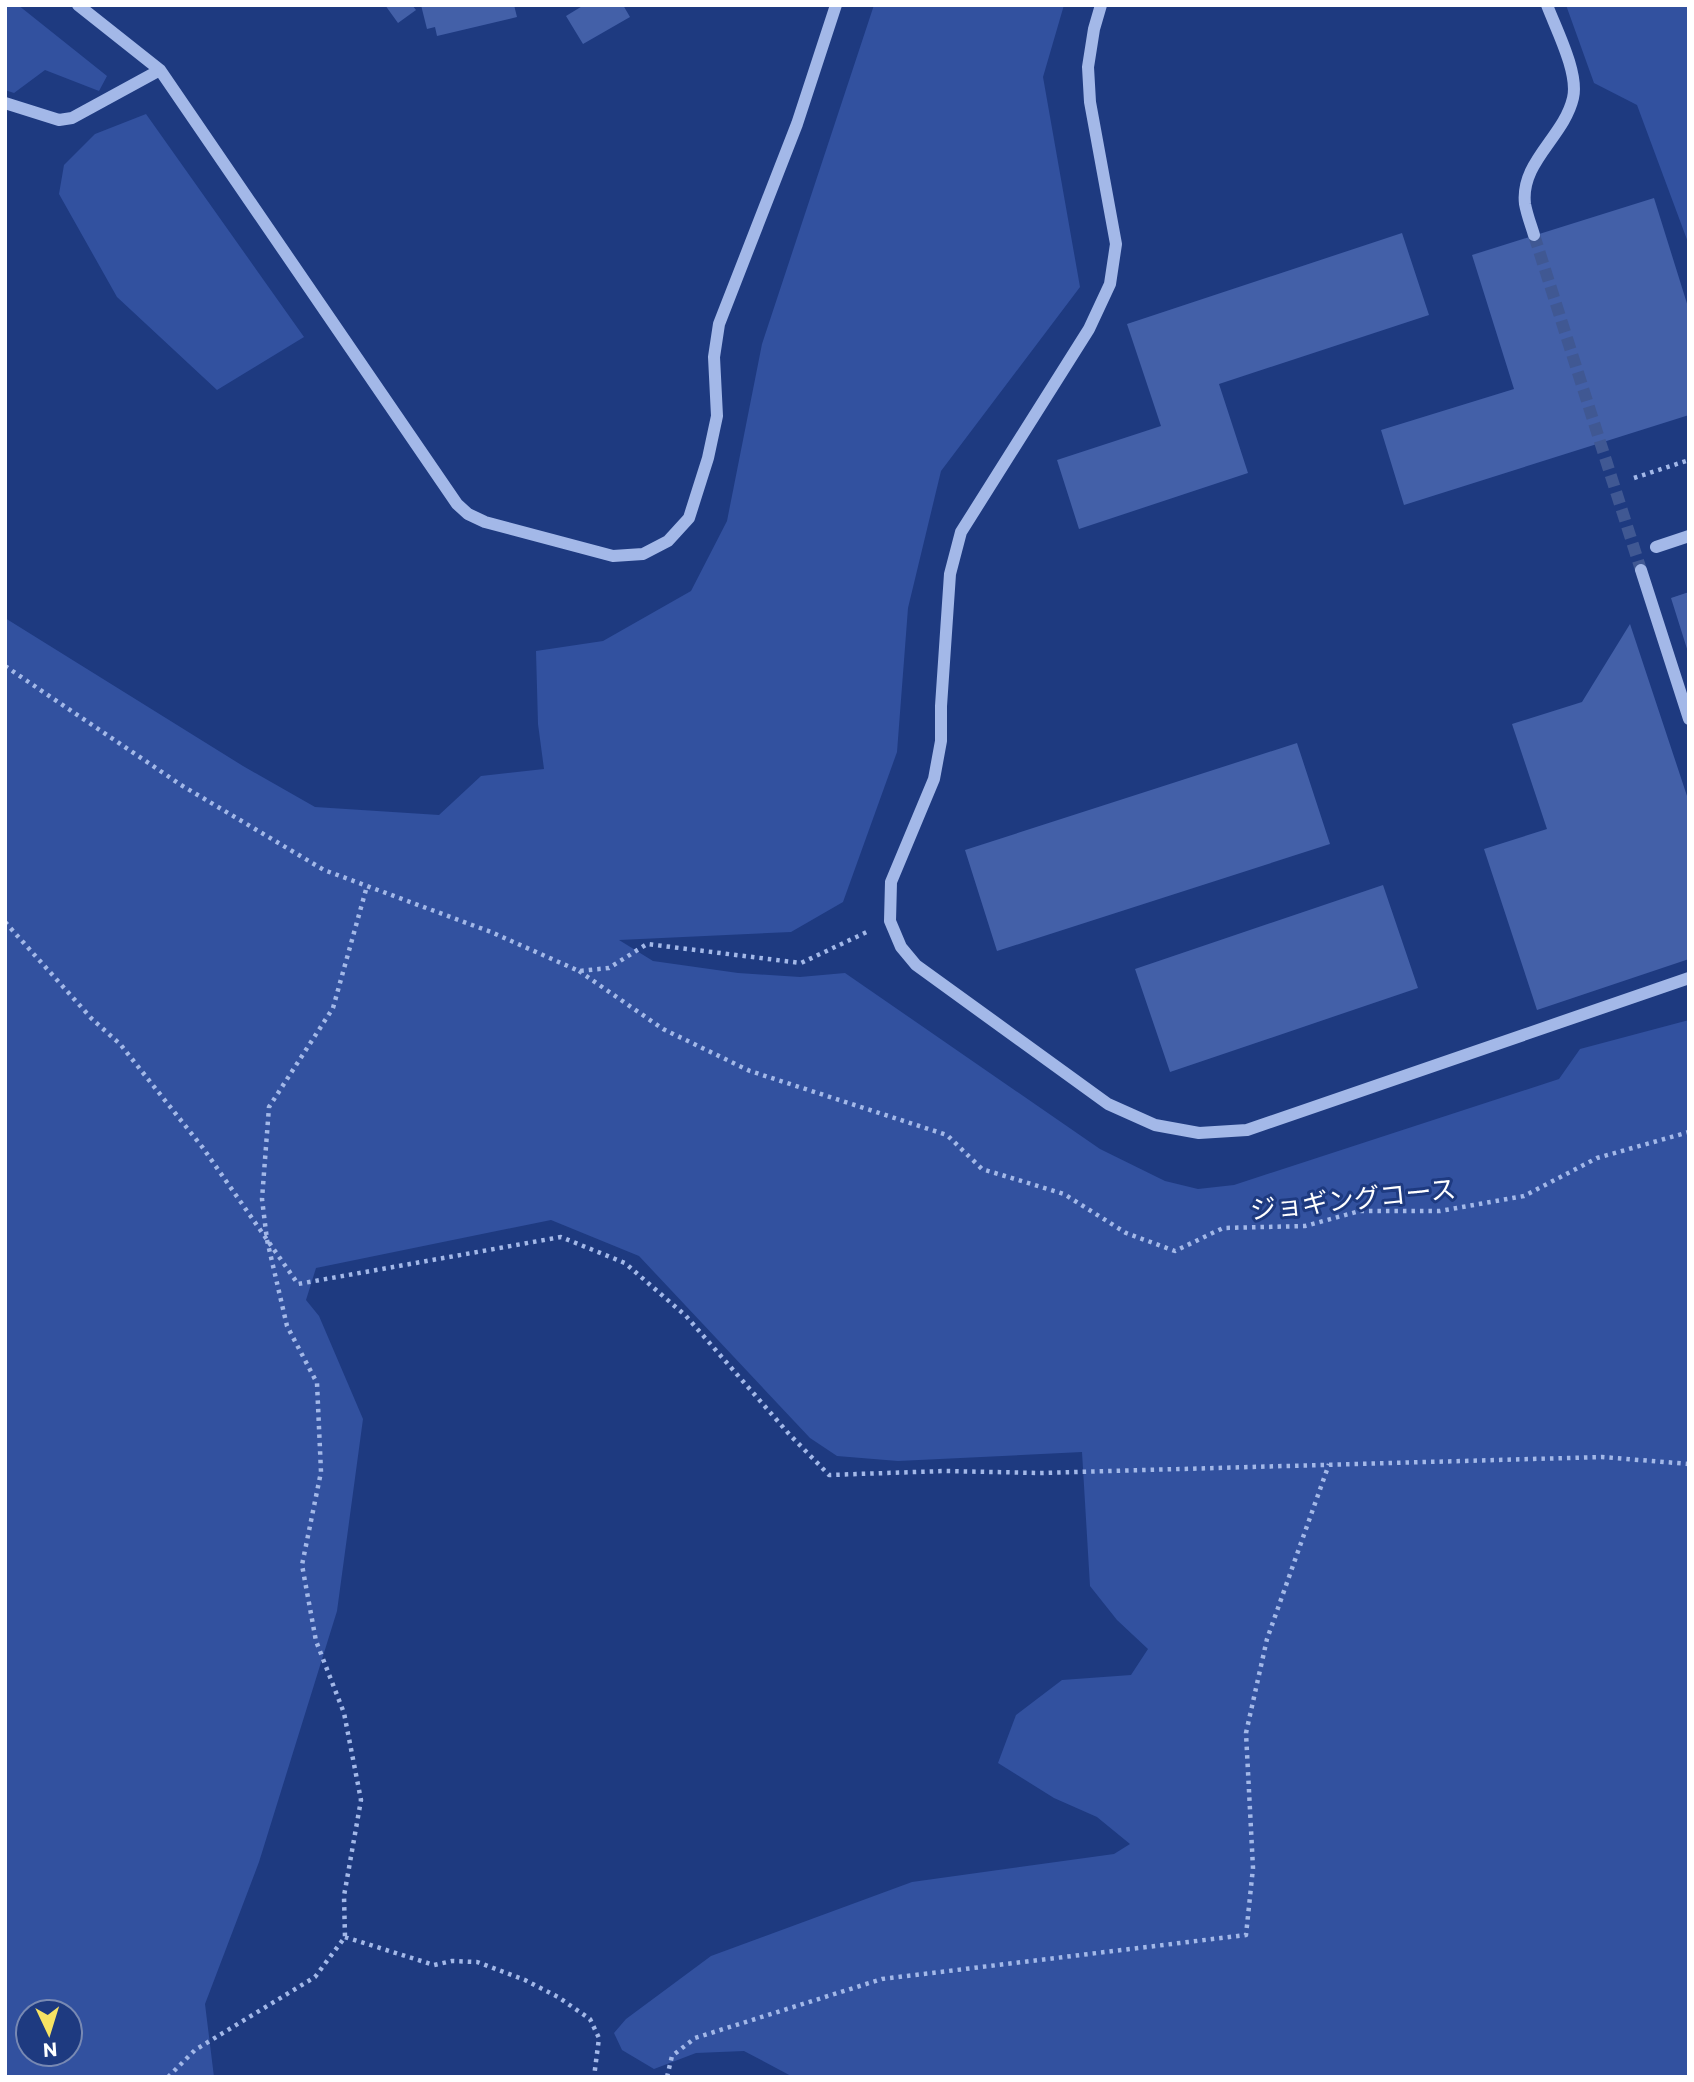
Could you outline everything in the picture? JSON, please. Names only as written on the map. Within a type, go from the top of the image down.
[{"type":"street","points":[[78,5],[160,70],[457,504],[468,514],[485,522],[613,556],[656,549],[668,541],[689,518],[695,504],[717,416],[714,357],[719,324],[797,124],[836,5]]},
{"type":"street","points":[[1101,5],[1088,67],[1090,102],[1116,244],[1110,284],[1089,329],[961,532],[950,574],[941,706],[942,741],[934,779],[891,882],[890,921],[901,947],[916,965],[1108,1104],[1155,1125],[1199,1133],[1247,1130],[1689,978]]},
{"type":"street","points":[[1534,235],[1525,205],[1525,187],[1530,170],[1564,121],[1574,97],[1573,74],[1547,5]]},
{"type":"street","points":[[5,103],[59,120],[72,118],[160,70]]},
{"type":"street","points":[[1656,547],[1689,536]]},
{"type":"street","points":[[1642,570],[1689,719]]},
{"type":"path","points":[[1634,478],[1689,460]]},
{"type":"path","name":"ジョギングコース","points":[[5,666],[181,785],[324,870],[483,929],[579,971],[663,1029],[750,1071],[947,1135],[982,1169],[1064,1194],[1126,1233],[1175,1251],[1223,1228],[1305,1226],[1360,1211],[1440,1211],[1524,1196],[1597,1158],[1689,1132]]},
{"type":"path","points":[[169,2077],[195,2050],[314,1977],[345,1937],[344,1896],[361,1800],[344,1713],[316,1641],[302,1565],[321,1472],[317,1382],[287,1325],[267,1240],[262,1199],[269,1107],[333,1008],[367,886]]},
{"type":"path","points":[[579,971],[609,968],[647,944],[801,963],[890,921]]},
{"type":"path","points":[[5,922],[92,1019],[120,1044],[203,1148],[298,1284],[561,1237],[625,1264],[686,1317],[789,1434],[829,1475],[945,1471],[1040,1473],[1602,1457],[1689,1464]]},
{"type":"path","points":[[667,2077],[672,2056],[695,2038],[882,1979],[1246,1935],[1253,1868],[1246,1733],[1267,1639],[1329,1464]]},
{"type":"path","points":[[345,1937],[434,1965],[452,1961],[477,1962],[525,1980],[558,1997],[590,2019],[599,2038],[594,2077]]},
{"type":"shaded area","points":[[5,5],[18,5],[107,76],[99,91],[45,70],[14,93],[5,90]]},
{"type":"shaded area","points":[[874,5],[1064,5],[1043,77],[1080,287],[941,471],[908,608],[897,752],[843,902],[791,932],[619,940],[653,961],[738,973],[800,977],[845,973],[1100,1149],[1165,1181],[1198,1189],[1234,1185],[1559,1079],[1580,1049],[1689,1020],[1689,2077],[793,2077],[744,2051],[696,2053],[654,2069],[622,2050],[614,2033],[626,2019],[711,1956],[912,1882],[1114,1854],[1130,1844],[1097,1817],[1054,1798],[998,1763],[1016,1715],[1062,1680],[1131,1675],[1148,1649],[1117,1620],[1090,1586],[1082,1452],[898,1461],[837,1456],[810,1438],[639,1256],[551,1220],[316,1268],[306,1300],[319,1316],[363,1419],[337,1611],[259,1862],[205,2004],[214,2077],[5,2077],[5,618],[243,766],[315,807],[439,815],[481,776],[544,769],[538,724],[536,651],[603,641],[691,591],[727,521],[762,344]]},
{"type":"shaded area","points":[[1566,5],[1689,5],[1689,245],[1637,105],[1594,83]]},
{"type":"shaded area","points":[[146,114],[304,337],[217,390],[117,297],[59,194],[64,165],[95,134]]},
{"type":"building","points":[[385,5],[412,5],[416,10],[398,23]]},
{"type":"building","points":[[421,5],[514,5],[517,17],[437,36],[435,27],[427,29]]},
{"type":"building","points":[[584,5],[623,5],[630,17],[583,44],[566,16]]},
{"type":"building","points":[[1654,198],[1689,310],[1689,415],[1404,505],[1381,430],[1514,389],[1472,255]]},
{"type":"building","points":[[1402,233],[1429,315],[1219,384],[1248,473],[1079,529],[1057,460],[1161,426],[1127,324]]},
{"type":"building","points":[[1689,592],[1689,651],[1688,652],[1671,598]]},
{"type":"building","points":[[1630,624],[1689,802],[1689,959],[1537,1010],[1484,849],[1547,829],[1512,724],[1582,702]]},
{"type":"building","points":[[1297,743],[1330,844],[997,951],[965,850]]},
{"type":"building","points":[[1383,885],[1418,988],[1170,1072],[1135,969]]},
{"type":"tunnel","points":[[1534,235],[1641,570]]}]
